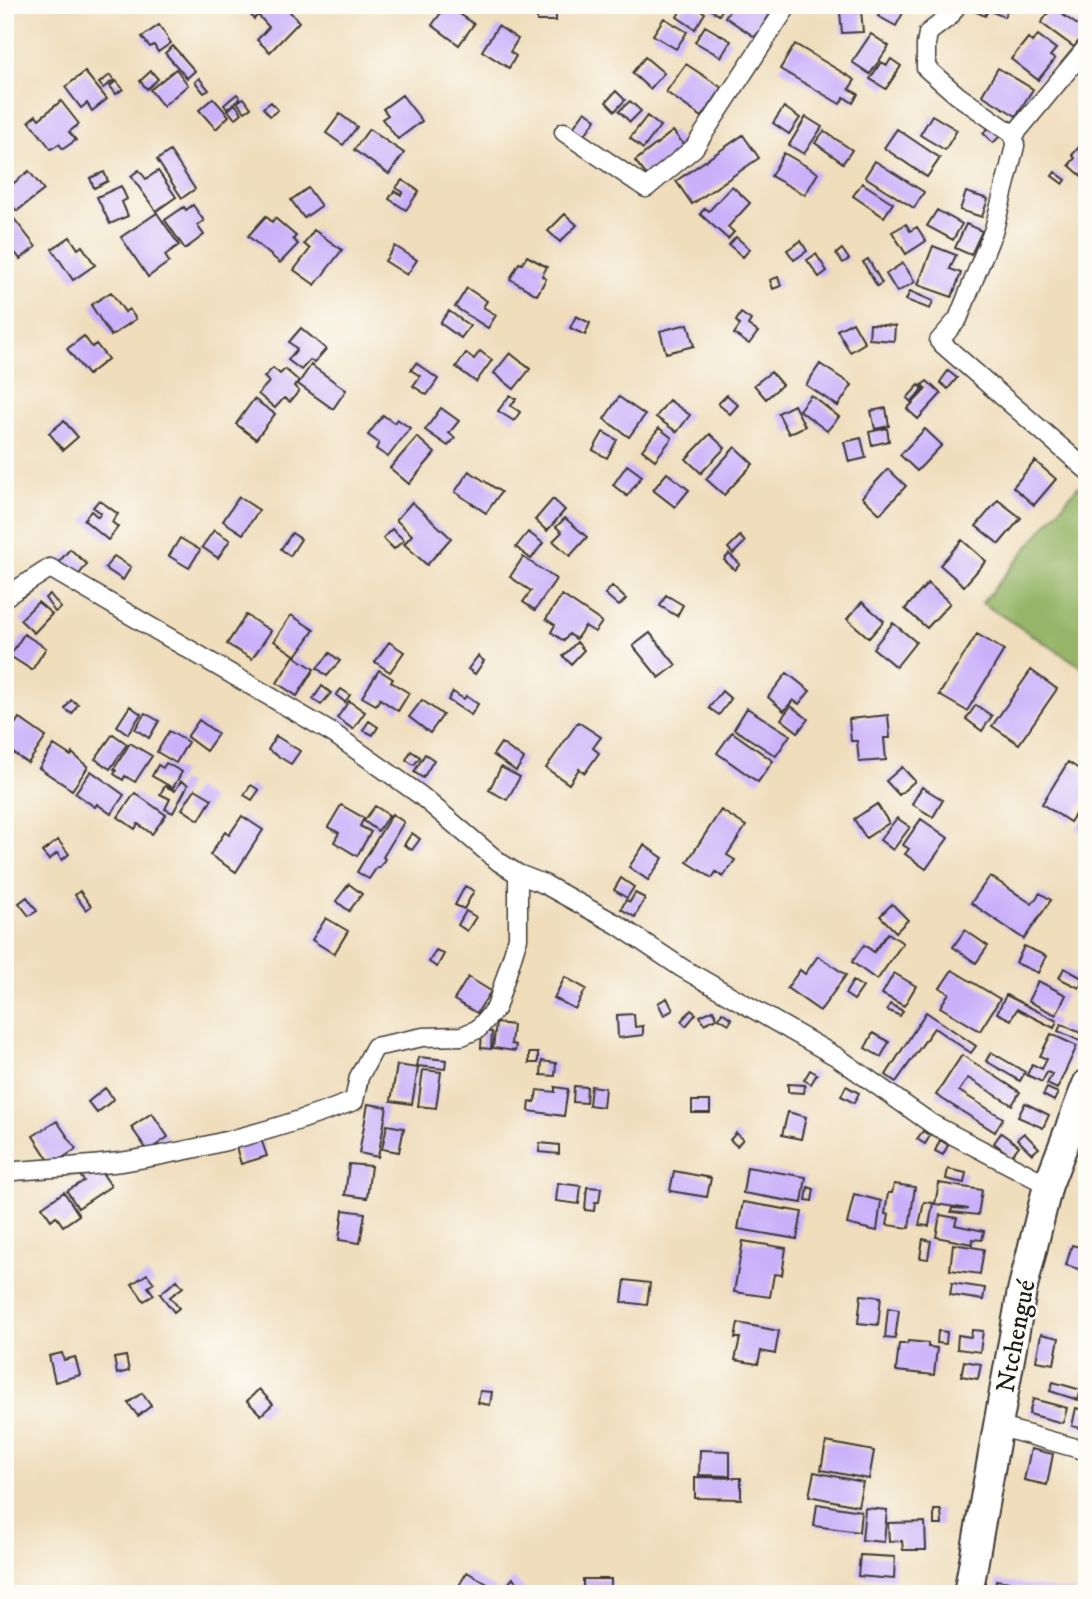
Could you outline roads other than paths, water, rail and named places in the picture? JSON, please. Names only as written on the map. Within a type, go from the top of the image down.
[{"type":"main road","name":"Ntchengué","points":[[968,1594],[1022,1290],[1048,1185],[1084,1100]]},
{"type":"street","points":[[564,132],[646,188],[694,148],[788,5]]},
{"type":"street","points":[[957,5],[950,16],[928,33],[926,68],[1014,135],[1016,146],[994,229],[958,319],[939,341],[1087,470]]},
{"type":"street","points":[[1014,135],[1087,47]]},
{"type":"street","points":[[5,597],[50,568],[334,734],[420,795],[499,862],[518,874],[544,884],[618,925],[682,968],[837,1057],[932,1124],[1048,1185]]},
{"type":"street","points":[[5,1172],[125,1161],[215,1144],[298,1121],[354,1101],[359,1077],[375,1047],[423,1037],[462,1036],[478,1028],[496,1007],[518,937],[518,874]]},
{"type":"street","points":[[998,1426],[1087,1451]]}]
